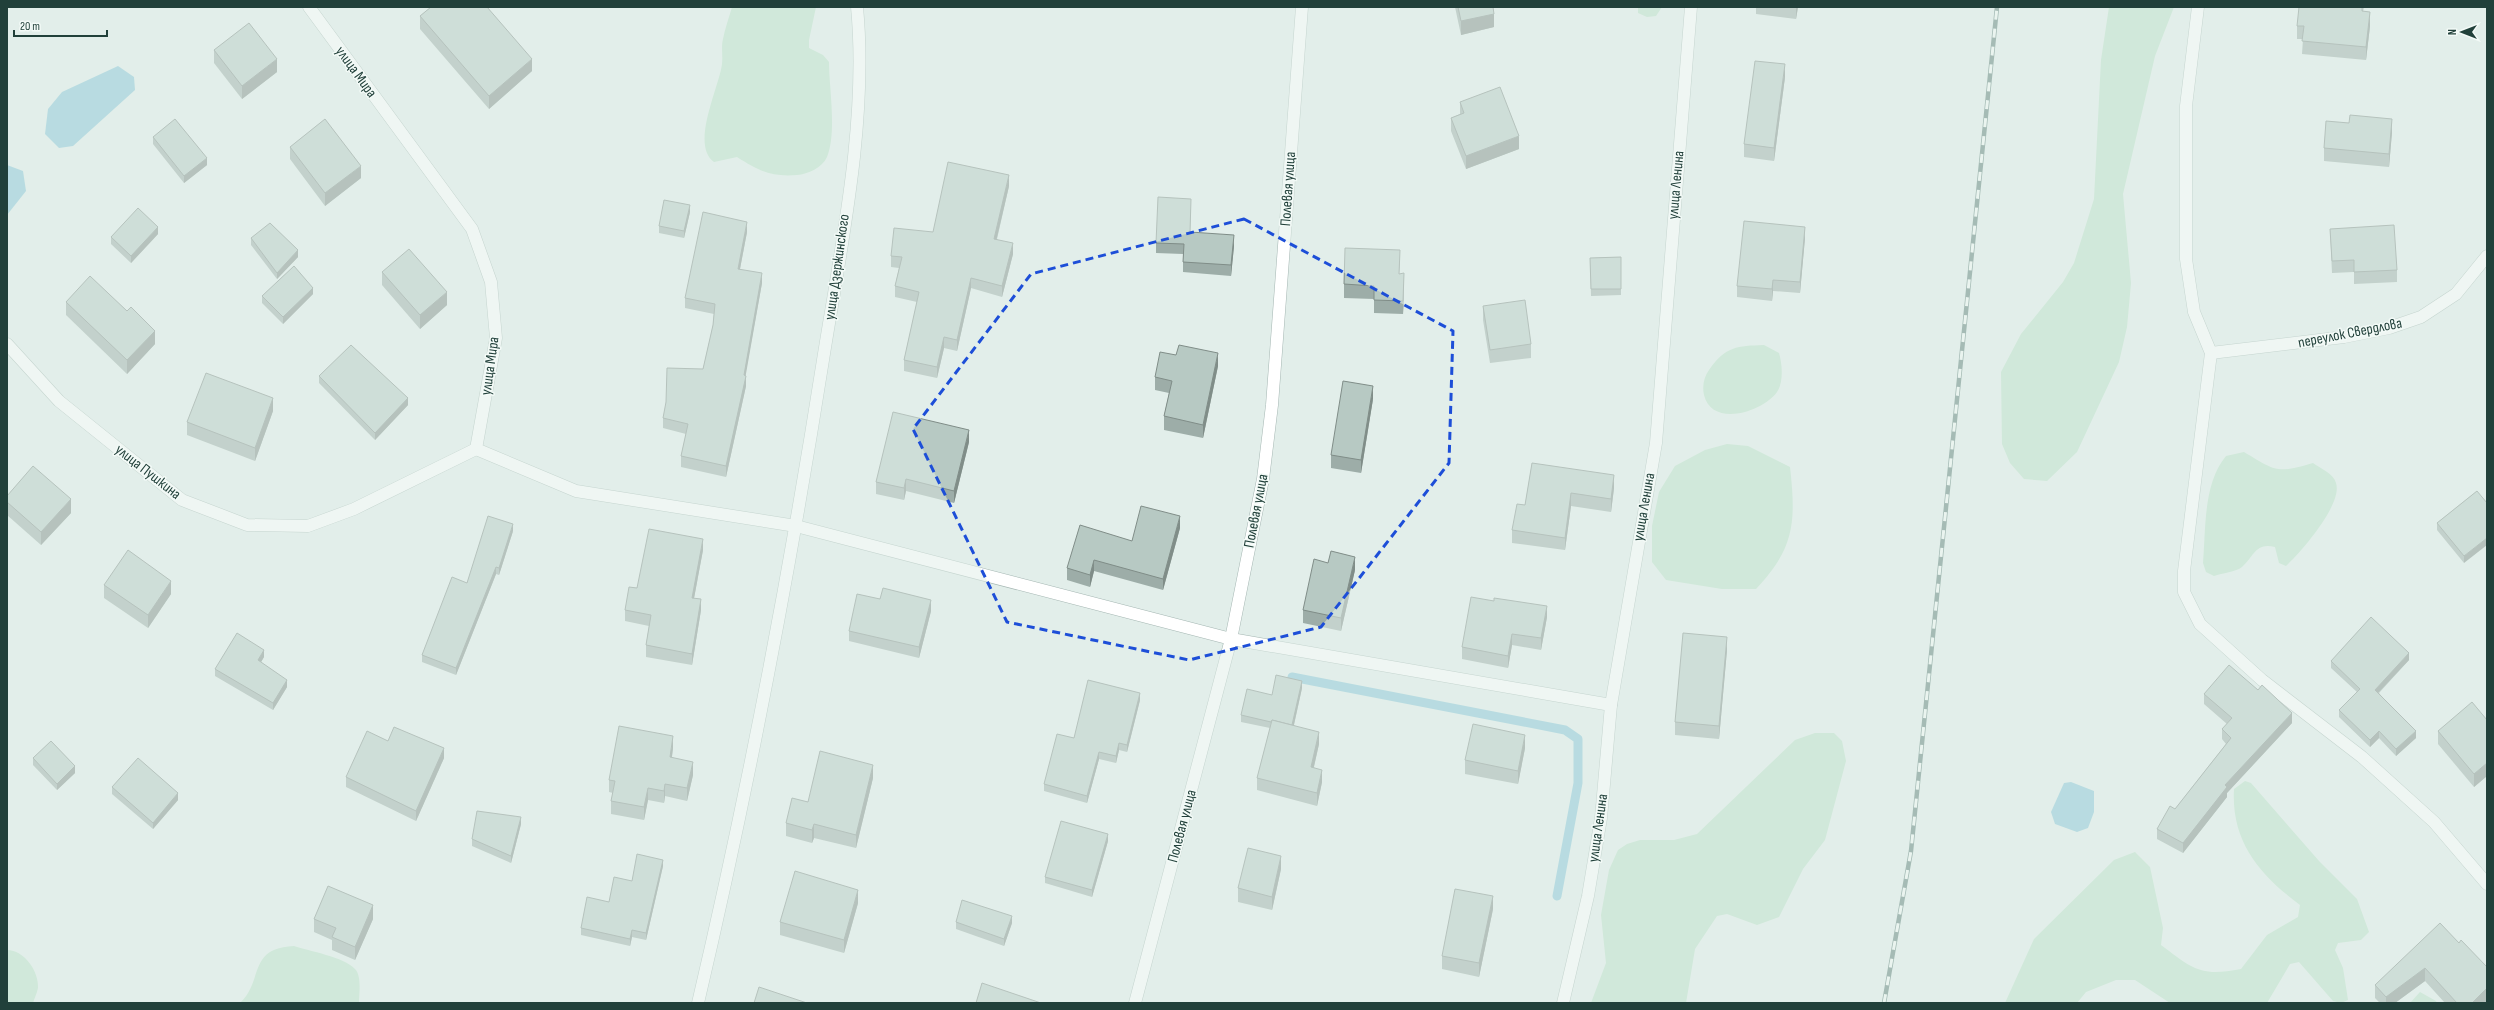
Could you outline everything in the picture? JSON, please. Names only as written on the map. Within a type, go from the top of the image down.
[{"type":"street","name":"улица Мира","points":[[309,7],[472,229],[491,282],[496,338],[476,449]]},
{"type":"street","name":"улица Дзержинского","points":[[698,1003],[726,883],[796,526],[837,274],[859,117],[857,7]]},
{"type":"street","name":"Полевая улица","points":[[1135,1003],[1231,639],[1263,479],[1272,405],[1302,7]]},
{"type":"street","name":"улица Ленина","points":[[1563,1003],[1588,896],[1601,818],[1611,706],[1656,443],[1691,7]]},
{"type":"street","points":[[2198,7],[2186,106],[2186,260],[2194,312],[2211,353],[2184,571],[2184,592],[2200,624],[2262,680],[2362,757],[2429,817],[2487,884]]},
{"type":"street","name":"переулок Свердлова","points":[[2211,353],[2344,337],[2389,328],[2421,317],[2456,294],[2487,256]]},
{"type":"street","name":"улица Пушкина","points":[[7,344],[59,401],[182,500],[246,525],[308,526],[354,509],[476,449]]},
{"type":"street","points":[[476,449],[576,491],[796,526],[1231,639],[1611,706]]},
{"type":"highlighted area","points":[[1244,219],[1453,331],[1449,463],[1321,627],[1189,660],[1007,622],[913,429],[1031,274]]},
{"type":"green space","points":[[732,7],[816,7],[809,40],[809,48],[823,55],[829,62],[832,135],[825,161],[810,172],[788,175],[772,174],[752,166],[737,157],[714,162],[707,154],[705,130],[720,74],[722,42]]},
{"type":"green space","points":[[1638,7],[1662,7],[1656,16],[1647,17],[1638,13]]},
{"type":"green space","points":[[2109,7],[2174,7],[2155,56],[2123,194],[2131,283],[2127,327],[2119,362],[2077,452],[2047,481],[2024,479],[2010,463],[2002,444],[2001,372],[2021,334],[2063,282],[2074,263],[2094,199],[2101,60]]},
{"type":"green space","points":[[1764,345],[1779,353],[1782,367],[1782,378],[1777,392],[1761,406],[1738,413],[1727,414],[1717,411],[1709,405],[1703,392],[1703,385],[1707,373],[1715,362],[1721,356],[1733,349],[1746,346]]},
{"type":"green space","points":[[1727,444],[1748,446],[1790,467],[1793,503],[1792,519],[1790,533],[1785,547],[1779,560],[1756,589],[1722,589],[1666,580],[1652,562],[1652,526],[1659,492],[1675,466],[1705,450]]},
{"type":"green space","points":[[2244,452],[2270,467],[2277,469],[2291,469],[2313,463],[2333,477],[2336,483],[2336,492],[2333,503],[2319,527],[2286,566],[2279,563],[2275,547],[2268,546],[2259,548],[2239,569],[2214,576],[2206,572],[2203,563],[2209,493],[2213,480],[2226,456]]},
{"type":"green space","points":[[1815,733],[1834,733],[1842,741],[1846,761],[1825,840],[1803,869],[1779,917],[1757,925],[1727,914],[1717,916],[1695,949],[1686,1003],[1591,1003],[1606,963],[1601,915],[1609,870],[1618,850],[1627,844],[1640,840],[1674,840],[1697,834],[1795,740]]},
{"type":"green space","points":[[2245,781],[2251,783],[2319,861],[2357,899],[2369,932],[2361,940],[2338,943],[2335,950],[2343,968],[2348,1000],[2341,1003],[2333,1001],[2299,962],[2290,964],[2267,1003],[2170,1003],[2135,980],[2116,980],[2086,992],[2077,1003],[2005,1003],[2034,939],[2114,860],[2135,852],[2150,867],[2163,928],[2161,945],[2181,960],[2198,969],[2216,972],[2241,969],[2267,935],[2298,917],[2300,905],[2272,882],[2251,856],[2243,841],[2237,825],[2234,808],[2234,789]]},
{"type":"green space","points":[[294,946],[343,961],[355,969],[359,976],[359,1003],[240,1003],[252,985],[258,967],[263,959],[269,953],[279,948]]},
{"type":"green space","points":[[7,950],[13,951],[25,958],[36,975],[38,988],[33,1003],[7,1003]]},
{"type":"green space","points":[[2420,992],[2436,1001],[2437,1003],[2410,1003]]},
{"type":"water","points":[[118,66],[134,77],[135,90],[73,146],[59,148],[45,134],[48,109],[62,92]]},
{"type":"water","points":[[7,165],[23,171],[26,191],[7,215]]},
{"type":"water","points":[[2071,782],[2094,791],[2094,812],[2088,828],[2077,832],[2055,824],[2051,812],[2064,783]]},
{"type":"building","points":[[431,7],[487,7],[532,59],[489,96],[420,16]]},
{"type":"building","points":[[1458,7],[1493,7],[1494,14],[1461,21]]},
{"type":"building","points":[[2299,7],[2362,7],[2362,11],[2370,12],[2366,47],[2302,41],[2304,26],[2297,26]]},
{"type":"building","points":[[249,23],[277,59],[242,86],[214,50]]},
{"type":"building","points":[[1755,61],[1785,64],[1774,148],[1744,144]]},
{"type":"building","points":[[1500,87],[1519,136],[1466,156],[1451,118],[1464,113],[1460,102]]},
{"type":"building","points":[[2350,115],[2392,119],[2389,154],[2324,148],[2326,121],[2349,123]]},
{"type":"building","points":[[175,119],[207,158],[184,176],[153,137]]},
{"type":"building","points":[[325,119],[361,166],[325,193],[290,147]]},
{"type":"building","points":[[948,162],[1009,175],[994,239],[1013,243],[1002,286],[971,278],[957,340],[944,337],[937,367],[904,360],[919,292],[895,286],[902,257],[891,256],[894,228],[933,232]]},
{"type":"building","points":[[1158,197],[1191,199],[1190,232],[1234,235],[1231,265],[1183,262],[1184,244],[1156,243]]},
{"type":"building","points":[[664,200],[690,205],[684,231],[659,226]]},
{"type":"building","points":[[138,208],[158,227],[131,256],[111,237]]},
{"type":"building","points":[[703,212],[747,222],[738,269],[762,273],[744,375],[746,376],[726,466],[681,456],[688,424],[663,418],[666,402],[667,368],[703,369],[713,325],[715,304],[685,298]]},
{"type":"building","points":[[1744,221],[1805,227],[1800,282],[1773,280],[1772,289],[1737,286]]},
{"type":"building","points":[[270,223],[298,250],[277,273],[251,238]]},
{"type":"building","points":[[2394,225],[2397,270],[2354,272],[2354,260],[2332,261],[2330,229]]},
{"type":"building","points":[[1345,248],[1400,250],[1399,274],[1404,273],[1403,301],[1374,300],[1374,286],[1344,284]]},
{"type":"building","points":[[409,249],[447,292],[420,315],[382,272]]},
{"type":"building","points":[[1621,257],[1621,289],[1591,289],[1590,258]]},
{"type":"building","points":[[294,266],[313,288],[283,317],[262,296]]},
{"type":"building","points":[[90,276],[127,311],[131,307],[155,331],[127,360],[66,302]]},
{"type":"building","points":[[1525,300],[1531,344],[1490,350],[1483,306]]},
{"type":"building","points":[[351,345],[408,398],[375,433],[319,376]]},
{"type":"building","points":[[1179,345],[1218,353],[1203,425],[1164,416],[1172,381],[1155,377],[1160,352],[1176,355]]},
{"type":"building","points":[[206,373],[273,398],[255,448],[187,422]]},
{"type":"building","points":[[1343,381],[1373,386],[1361,460],[1331,455]]},
{"type":"building","points":[[893,412],[969,430],[954,491],[906,479],[904,488],[876,482]]},
{"type":"building","points":[[1532,463],[1614,475],[1611,499],[1571,493],[1565,538],[1512,530],[1517,504],[1525,505]]},
{"type":"building","points":[[33,466],[71,499],[41,532],[7,502],[7,496]]},
{"type":"building","points":[[2477,491],[2487,503],[2487,538],[2464,556],[2437,523]]},
{"type":"building","points":[[1141,506],[1180,516],[1163,579],[1094,560],[1090,575],[1067,568],[1080,525],[1132,541]]},
{"type":"building","points":[[488,516],[513,524],[499,568],[496,567],[456,668],[422,655],[452,577],[467,583]]},
{"type":"building","points":[[649,529],[703,539],[692,598],[701,599],[692,654],[646,645],[651,615],[625,610],[629,587],[637,588]]},
{"type":"building","points":[[128,550],[171,581],[148,615],[104,585]]},
{"type":"building","points":[[1331,551],[1355,557],[1341,618],[1303,610],[1314,559],[1328,563]]},
{"type":"building","points":[[883,588],[931,600],[919,647],[849,631],[857,594],[880,599]]},
{"type":"building","points":[[1471,597],[1494,601],[1494,598],[1547,606],[1541,638],[1512,634],[1508,656],[1462,647]]},
{"type":"building","points":[[2371,617],[2409,653],[2375,690],[2416,731],[2396,749],[2379,731],[2370,740],[2339,710],[2360,689],[2331,661]]},
{"type":"building","points":[[237,633],[264,650],[258,660],[287,680],[273,703],[215,669]]},
{"type":"building","points":[[1683,633],[1727,637],[1719,726],[1675,722]]},
{"type":"building","points":[[2229,665],[2258,690],[2262,685],[2292,713],[2225,785],[2227,787],[2183,843],[2157,829],[2170,806],[2175,809],[2231,738],[2222,729],[2232,718],[2204,694]]},
{"type":"building","points":[[1276,675],[1302,681],[1292,725],[1241,715],[1247,689],[1272,695]]},
{"type":"building","points":[[1088,680],[1140,693],[1127,745],[1119,743],[1116,756],[1099,752],[1087,796],[1044,784],[1057,734],[1074,738]]},
{"type":"building","points":[[2472,702],[2487,720],[2487,763],[2474,774],[2438,731]]},
{"type":"building","points":[[1272,720],[1319,732],[1311,767],[1322,770],[1317,793],[1257,778]]},
{"type":"building","points":[[1473,724],[1525,735],[1518,771],[1465,760]]},
{"type":"building","points":[[619,726],[673,736],[670,757],[693,762],[687,788],[665,784],[664,791],[648,788],[644,807],[611,801],[615,781],[609,780]]},
{"type":"building","points":[[394,727],[444,748],[416,811],[346,777],[367,731],[388,741]]},
{"type":"building","points":[[51,741],[75,766],[57,784],[33,758]]},
{"type":"building","points":[[820,751],[873,765],[856,835],[814,824],[812,830],[786,823],[792,798],[808,802]]},
{"type":"building","points":[[138,758],[178,793],[153,823],[112,787]]},
{"type":"building","points":[[477,811],[521,817],[511,856],[472,839]]},
{"type":"building","points":[[1061,821],[1108,834],[1092,890],[1045,877]]},
{"type":"building","points":[[1248,848],[1281,856],[1272,897],[1238,888]]},
{"type":"building","points":[[637,854],[663,860],[646,933],[632,930],[630,939],[581,928],[587,897],[609,902],[614,877],[632,881]]},
{"type":"building","points":[[795,871],[858,890],[844,940],[780,922]]},
{"type":"building","points":[[328,886],[373,905],[355,947],[332,937],[336,928],[314,919]]},
{"type":"building","points":[[1455,889],[1493,896],[1479,963],[1442,956]]},
{"type":"building","points":[[962,900],[1012,916],[1004,939],[956,922]]},
{"type":"building","points":[[2440,923],[2459,943],[2461,940],[2487,967],[2487,988],[2472,1003],[2457,1003],[2425,968],[2386,997],[2375,985]]},
{"type":"building","points":[[982,983],[1041,1003],[976,1003]]},
{"type":"building","points":[[759,987],[807,1003],[754,1003]]},
{"type":"waterway","points":[[1292,677],[1565,730],[1578,739],[1578,783],[1557,896]]},
{"type":"railway","points":[[1884,1003],[1911,851],[1997,7]]}]
